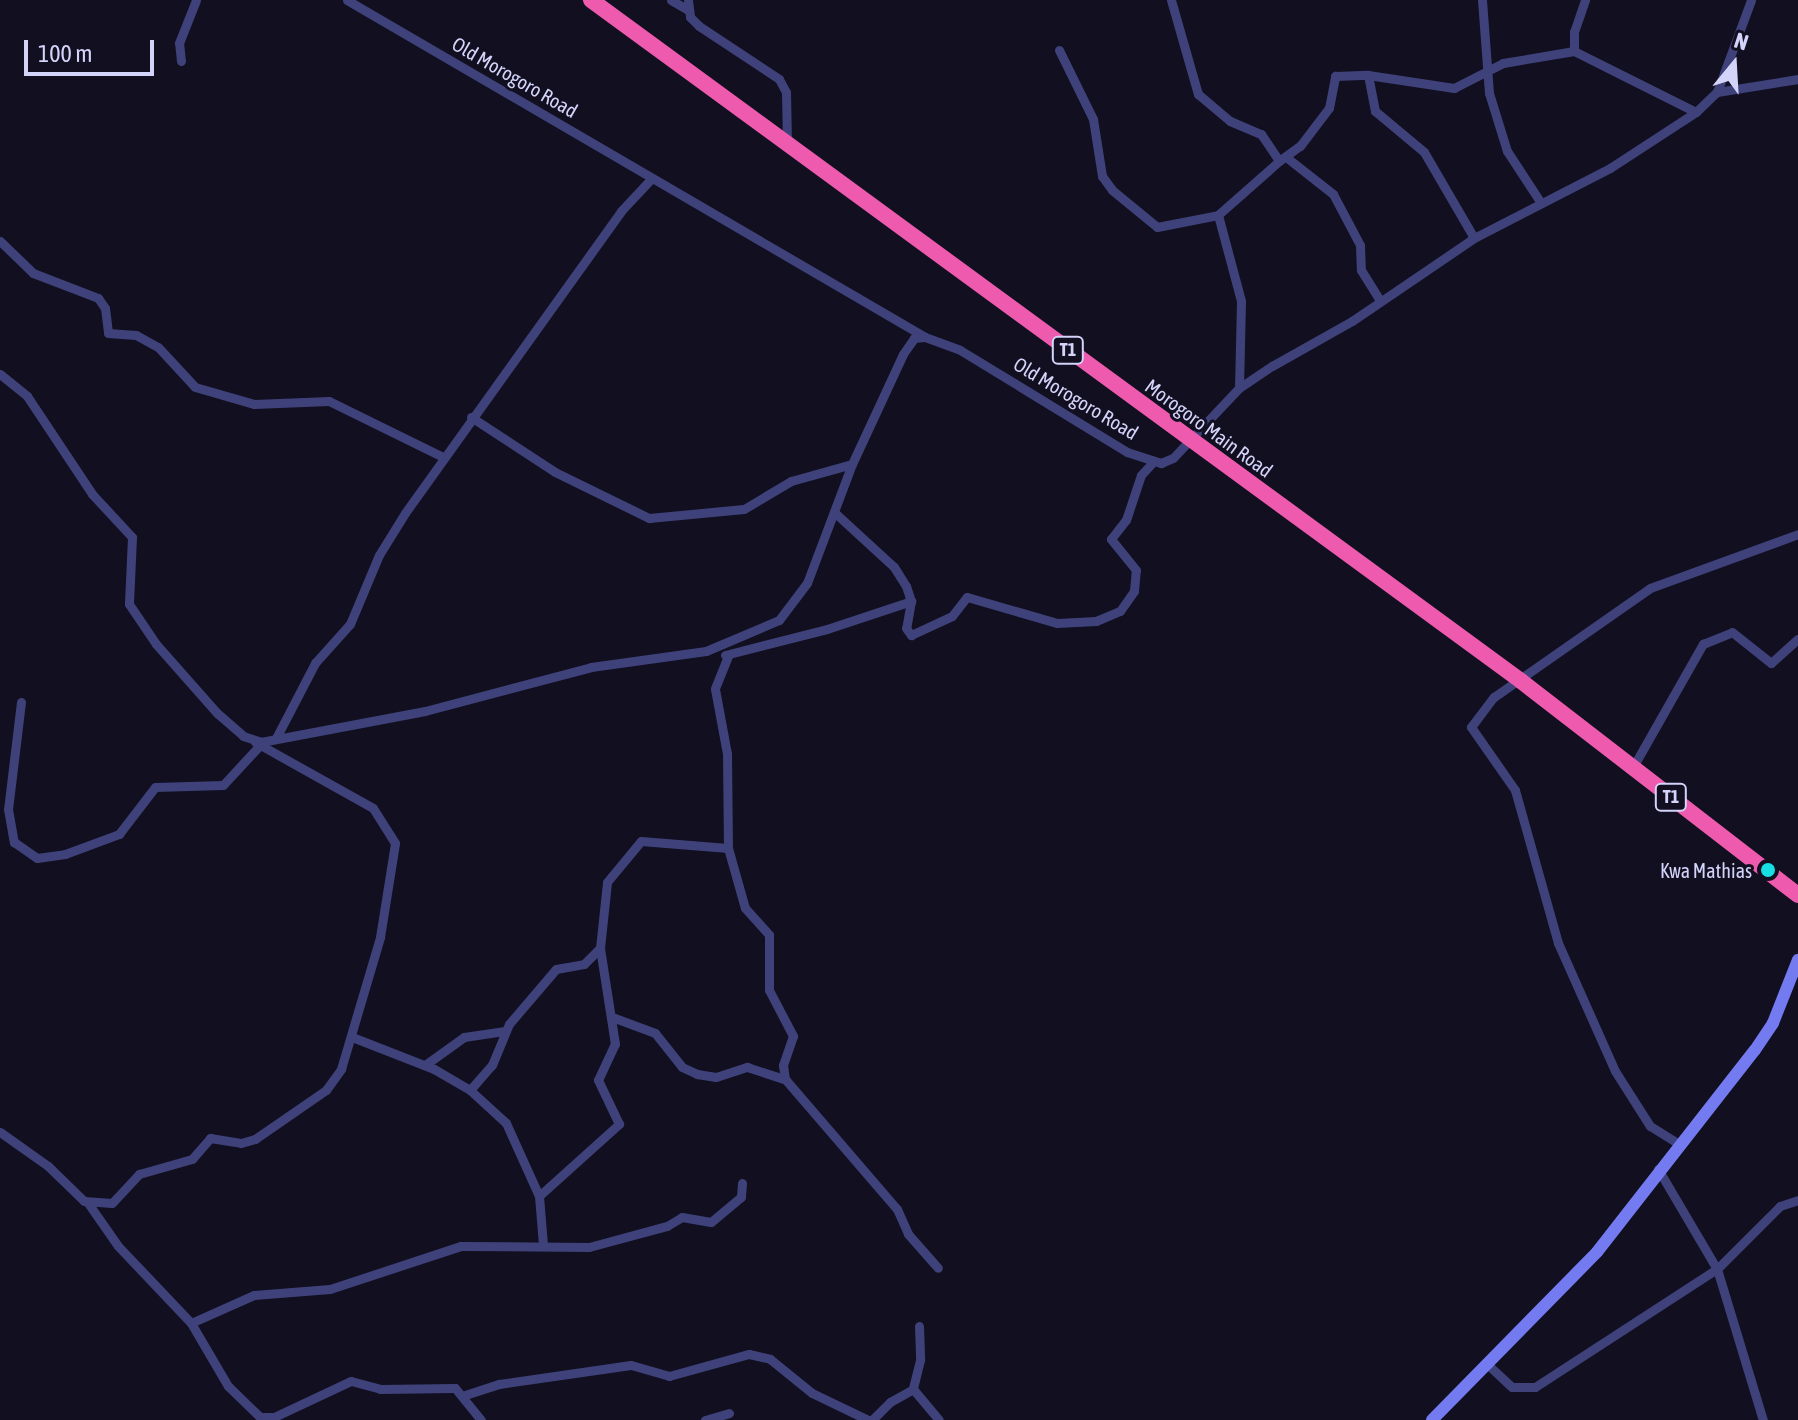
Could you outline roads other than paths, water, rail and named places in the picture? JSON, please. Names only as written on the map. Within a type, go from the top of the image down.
[{"type":"highway","name":"Morogoro Main Road","points":[[591,0],[1521,681],[1798,895]]},
{"type":"street","points":[[181,61],[179,43],[196,0]]},
{"type":"street","name":"Old Morogoro Road","points":[[347,0],[925,337],[960,350],[1152,463],[1173,458],[1193,441],[1239,388],[1380,301],[1474,238],[1610,168],[1696,112],[1717,92],[1751,0]]},
{"type":"street","points":[[671,0],[688,5],[699,26],[779,79],[786,92],[787,144]]},
{"type":"street","points":[[1171,0],[1198,94],[1230,121],[1261,134],[1282,159],[1333,194],[1360,245],[1363,275],[1380,301]]},
{"type":"street","points":[[1482,0],[1488,49],[1485,72],[1507,151],[1541,203]]},
{"type":"street","points":[[1574,51],[1574,32],[1585,0]]},
{"type":"street","points":[[1059,50],[1093,119],[1102,176],[1112,190],[1157,227],[1218,215],[1234,195],[1282,159],[1329,108],[1332,78],[1368,75],[1447,89],[1503,63],[1574,51],[1696,112]]},
{"type":"street","points":[[1368,75],[1375,111],[1424,152],[1474,238]]},
{"type":"street","points":[[1717,92],[1798,79]]},
{"type":"street","points":[[276,738],[315,663],[350,624],[379,555],[443,457],[621,211],[652,178]]},
{"type":"street","points":[[1218,215],[1241,301],[1239,388]]},
{"type":"street","points":[[0,241],[33,273],[98,298],[105,308],[108,333],[136,335],[158,347],[195,387],[254,404],[329,401],[443,457]]},
{"type":"street","points":[[21,702],[8,809],[14,842],[37,858],[65,854],[119,834],[155,787],[223,785],[257,743],[425,711],[591,667],[706,651],[761,630],[788,612],[807,583],[852,464],[908,345],[925,337]]},
{"type":"street","points":[[0,374],[27,396],[92,494],[132,537],[126,588],[138,618],[194,691],[257,743],[373,808],[395,843],[380,937],[349,1052],[326,1090],[255,1139],[241,1143],[210,1138],[192,1159],[139,1174],[119,1201],[88,1202]]},
{"type":"street","points":[[471,417],[555,472],[649,518],[744,509],[791,481],[852,464]]},
{"type":"street","points":[[834,512],[894,567],[911,601],[906,628],[914,636],[952,616],[967,597],[1065,624],[1096,621],[1120,611],[1134,591],[1136,570],[1111,539],[1126,520],[1141,475],[1152,463]]},
{"type":"street","points":[[1679,1144],[1650,1126],[1615,1071],[1558,943],[1515,790],[1473,737],[1471,727],[1477,714],[1650,588],[1798,534]]},
{"type":"street","points":[[706,651],[728,656],[911,601]]},
{"type":"street","points":[[1633,767],[1703,644],[1732,632],[1771,663],[1798,639]]},
{"type":"street","points":[[728,656],[715,689],[727,754],[728,848],[745,908],[769,935],[769,990],[793,1036],[783,1065],[785,1079]]},
{"type":"street","points":[[539,1196],[619,1124],[598,1080],[614,1050],[612,1017],[600,948],[607,882],[641,841],[728,848]]},
{"type":"street","points":[[470,1090],[492,1065],[504,1031],[556,969],[584,964],[600,948]]},
{"type":"street","points":[[1432,1420],[1597,1252],[1773,1023],[1798,960]]},
{"type":"street","points":[[612,1017],[655,1033],[682,1067],[697,1074],[716,1077],[747,1067],[785,1079],[897,1209],[908,1234],[938,1268]]},
{"type":"street","points":[[425,1065],[464,1037],[504,1031]]},
{"type":"street","points":[[352,1037],[425,1065],[470,1090],[506,1123],[539,1196],[543,1245]]},
{"type":"street","points":[[0,1132],[88,1202],[118,1246],[191,1323],[228,1386],[267,1420],[351,1381],[380,1389],[451,1387],[465,1395],[481,1420]]},
{"type":"street","points":[[1658,1169],[1717,1269],[1763,1420]]},
{"type":"street","points":[[191,1323],[254,1295],[330,1289],[461,1246],[598,1246],[682,1217],[711,1222],[741,1197],[742,1183]]},
{"type":"street","points":[[1486,1363],[1512,1387],[1535,1387],[1717,1269],[1780,1206],[1798,1200]]},
{"type":"street","points":[[465,1395],[499,1384],[631,1365],[669,1376],[749,1354],[770,1359],[812,1393],[870,1420],[890,1402],[913,1389],[920,1360],[919,1326]]},
{"type":"street","points":[[913,1389],[939,1420]]},
{"type":"street","points":[[705,1420],[729,1413]]},
{"type":"place","name":"Kwa Mathias","points":[[1768,870]]}]
